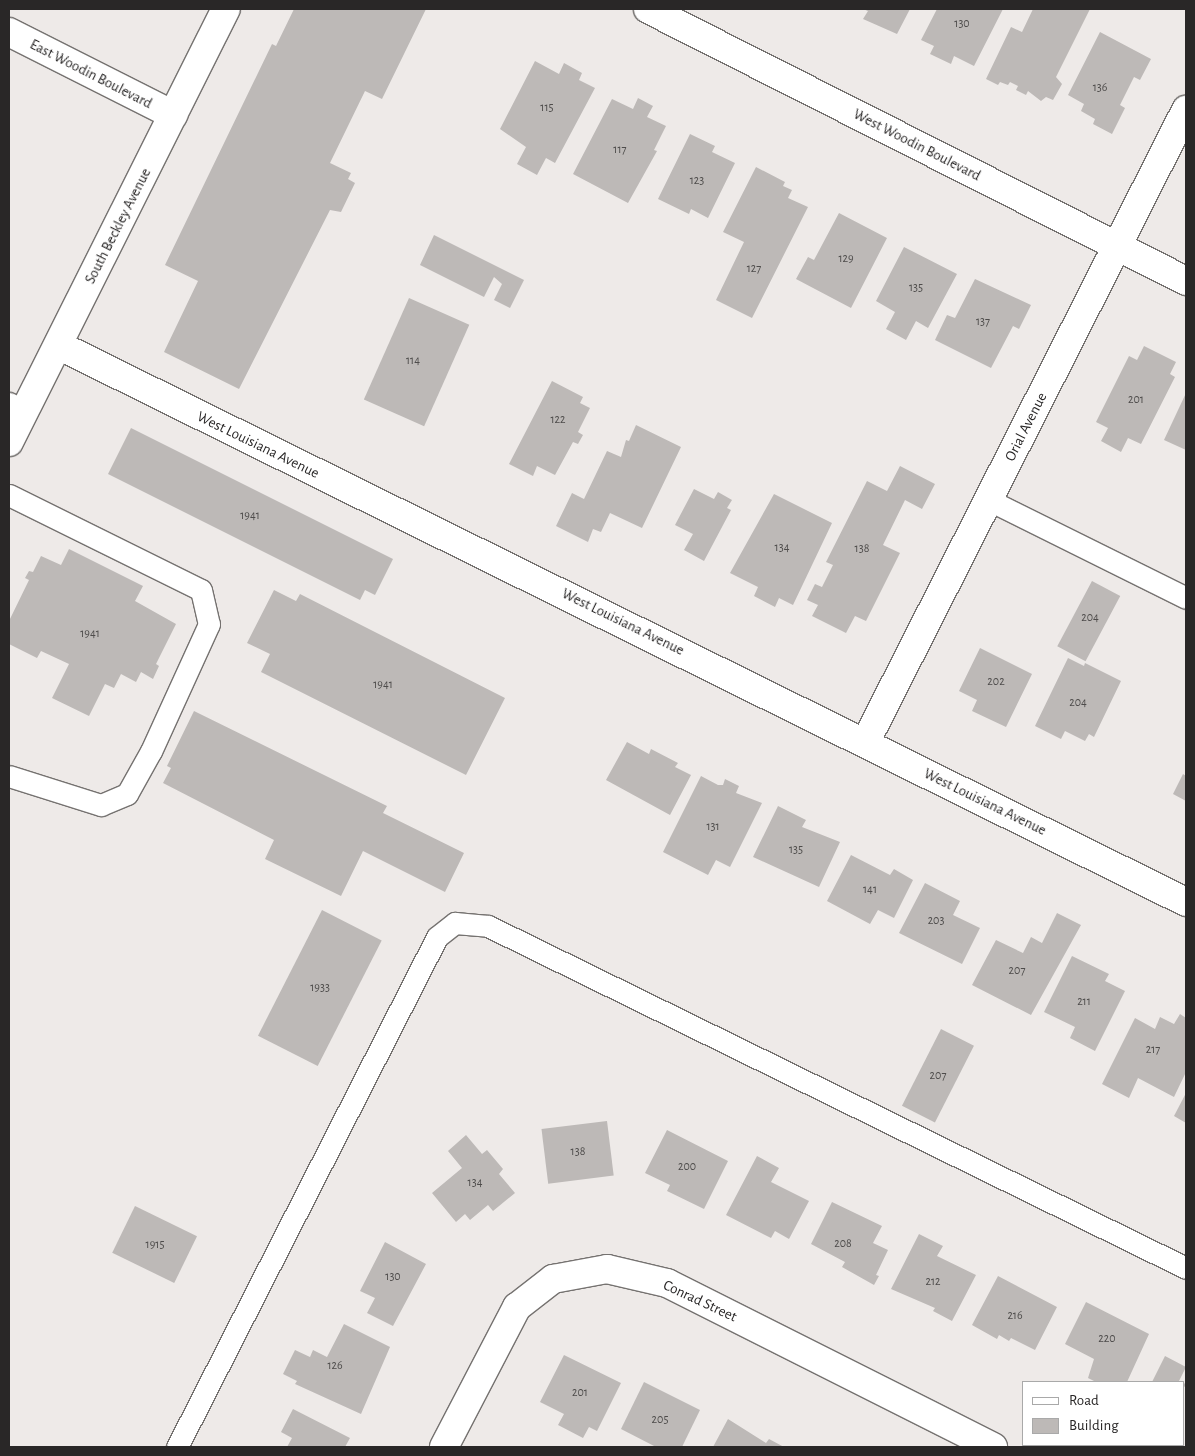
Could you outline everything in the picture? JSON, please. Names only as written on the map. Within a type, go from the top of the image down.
[{"type":"street","name":"South Beckley Avenue","points":[[9,442],[17,407],[58,345],[226,9]]},
{"type":"street","name":"West Woodin Boulevard","points":[[648,9],[1186,281]]},
{"type":"street","name":"East Woodin Boulevard","points":[[9,32],[173,115]]},
{"type":"street","name":"Orial Avenue","points":[[865,743],[1186,110]]},
{"type":"street","name":"West Louisiana Avenue","points":[[58,345],[1186,902]]},
{"type":"street","name":"Conrad Street","points":[[444,1447],[517,1307],[553,1279],[607,1269],[667,1283],[993,1447]]},
{"type":"lane","points":[[9,495],[201,590],[209,624],[151,751],[126,794],[101,805],[9,776]]},
{"type":"lane","points":[[989,500],[1186,598]]},
{"type":"lane","points":[[177,1447],[437,937],[455,923],[488,926],[1186,1268]]},
{"type":"building","points":[[294,9],[426,9],[382,99],[365,91],[330,163],[351,173],[348,179],[355,183],[341,212],[330,210],[239,389],[164,352],[198,281],[165,265],[272,44],[276,46]]},
{"type":"building","points":[[863,9],[910,9],[897,34],[863,19],[868,11]]},
{"type":"building","points":[[937,9],[1003,9],[974,66],[954,56],[951,64],[930,54],[934,46],[921,40]]},
{"type":"building","points":[[1033,9],[1090,9],[1056,77],[1062,84],[1053,100],[1046,97],[1041,101],[1028,91],[1026,95],[1016,90],[1018,86],[1010,82],[1008,85],[1000,82],[998,85],[986,79],[1011,27],[1022,32]]},
{"type":"building","points":[[1100,32],[1151,59],[1140,80],[1134,77],[1120,105],[1125,108],[1112,134],[1093,124],[1095,119],[1081,111],[1084,104],[1068,95]]},
{"type":"building","points":[[535,61],[559,74],[564,63],[582,73],[579,80],[595,88],[555,163],[546,158],[537,175],[517,164],[526,147],[500,129]]},
{"type":"building","points":[[638,98],[653,106],[647,117],[666,126],[654,150],[657,151],[628,203],[573,174],[612,99],[633,109]]},
{"type":"building","points":[[690,134],[715,146],[712,152],[735,163],[708,218],[691,209],[689,214],[658,199]]},
{"type":"building","points":[[756,167],[785,182],[783,186],[792,190],[788,198],[808,207],[752,318],[716,300],[744,242],[723,232]]},
{"type":"building","points":[[839,213],[887,238],[851,308],[796,279],[808,257],[814,260]]},
{"type":"building","points":[[434,235],[524,280],[510,308],[494,300],[502,284],[494,277],[484,297],[420,265]]},
{"type":"building","points":[[904,247],[957,274],[928,328],[916,321],[906,340],[886,329],[895,312],[876,301]]},
{"type":"building","points":[[975,279],[1031,305],[1019,329],[1013,326],[991,368],[935,340],[947,315],[955,318]]},
{"type":"building","points":[[409,298],[469,325],[424,426],[364,399]]},
{"type":"building","points":[[1144,346],[1176,362],[1170,374],[1175,377],[1141,444],[1128,438],[1121,452],[1101,441],[1108,428],[1096,422],[1129,356],[1137,360]]},
{"type":"building","points":[[552,381],[583,397],[580,403],[590,408],[578,432],[583,435],[578,444],[573,442],[555,475],[537,466],[533,476],[509,464]]},
{"type":"building","points":[[1186,393],[1186,450],[1164,440]]},
{"type":"building","points":[[636,425],[681,447],[642,528],[610,513],[601,532],[593,529],[588,542],[556,526],[572,493],[584,499],[607,451],[621,457],[626,440],[629,441]]},
{"type":"building","points":[[131,428],[393,559],[375,595],[365,590],[360,600],[108,474]]},
{"type":"building","points":[[900,466],[935,484],[922,509],[905,500],[883,545],[900,553],[866,621],[855,616],[846,633],[812,616],[818,605],[807,600],[815,584],[822,587],[833,565],[826,562],[867,481],[887,491]]},
{"type":"building","points":[[694,489],[714,499],[718,492],[732,500],[727,508],[731,510],[704,561],[684,550],[693,534],[675,525]]},
{"type":"building","points":[[774,494],[832,523],[793,605],[779,598],[775,607],[754,596],[758,587],[730,573]]},
{"type":"building","points":[[69,549],[143,586],[135,601],[176,624],[156,664],[159,666],[153,679],[141,672],[136,682],[121,674],[114,688],[105,684],[89,716],[52,698],[69,664],[41,651],[37,658],[9,644],[9,621],[29,580],[25,578],[29,571],[33,572],[41,556],[61,565]]},
{"type":"building","points":[[1092,581],[1120,596],[1086,661],[1057,646]]},
{"type":"building","points":[[274,590],[296,601],[300,594],[505,698],[466,775],[261,672],[270,654],[247,643]]},
{"type":"building","points":[[980,648],[1032,674],[1006,727],[972,711],[977,700],[959,691]]},
{"type":"building","points":[[1068,658],[1084,666],[1085,663],[1121,681],[1094,737],[1089,734],[1085,741],[1065,731],[1061,739],[1035,726]]},
{"type":"building","points":[[194,711],[387,806],[383,813],[464,853],[445,892],[363,851],[341,896],[265,859],[274,840],[163,783],[171,768],[167,766]]},
{"type":"building","points":[[627,742],[649,754],[651,749],[678,763],[675,767],[691,775],[670,815],[606,780]]},
{"type":"building","points":[[1183,774],[1186,776],[1186,801],[1173,794]]},
{"type":"building","points":[[701,776],[718,785],[723,785],[725,779],[739,786],[736,793],[762,803],[730,867],[716,860],[708,875],[663,852]]},
{"type":"building","points":[[778,806],[806,820],[802,827],[840,842],[819,887],[753,857]]},
{"type":"building","points":[[851,855],[890,875],[894,869],[913,880],[894,918],[878,910],[870,924],[827,901]]},
{"type":"building","points":[[925,883],[960,901],[953,915],[980,928],[962,964],[899,933]]},
{"type":"building","points":[[322,910],[382,940],[318,1066],[258,1036]]},
{"type":"building","points":[[1057,913],[1081,925],[1031,1015],[972,985],[996,940],[1023,953],[1031,937],[1042,943]]},
{"type":"building","points":[[1072,956],[1109,974],[1105,981],[1125,991],[1095,1051],[1070,1038],[1075,1027],[1044,1012]]},
{"type":"building","points":[[1180,1014],[1186,1018],[1186,1072],[1174,1097],[1138,1078],[1129,1098],[1102,1084],[1135,1018],[1155,1029],[1160,1017],[1174,1024]]},
{"type":"building","points":[[941,1029],[974,1046],[935,1122],[902,1106]]},
{"type":"building","points":[[1186,1093],[1186,1123],[1174,1116]]},
{"type":"building","points":[[607,1121],[614,1176],[548,1184],[541,1129]]},
{"type":"building","points":[[667,1130],[728,1161],[704,1209],[667,1191],[670,1185],[645,1173]]},
{"type":"building","points":[[466,1135],[482,1154],[487,1150],[503,1169],[499,1174],[515,1193],[493,1211],[488,1205],[470,1220],[465,1214],[456,1222],[432,1193],[462,1168],[448,1151]]},
{"type":"building","points":[[757,1156],[779,1168],[771,1182],[809,1201],[789,1239],[775,1231],[771,1238],[726,1215]]},
{"type":"building","points":[[832,1202],[882,1226],[873,1243],[888,1250],[876,1275],[879,1276],[874,1285],[842,1267],[845,1262],[811,1244]]},
{"type":"building","points":[[135,1206],[197,1236],[174,1283],[112,1253]]},
{"type":"building","points":[[919,1234],[943,1246],[937,1256],[976,1275],[952,1321],[933,1311],[935,1308],[891,1289]]},
{"type":"building","points":[[385,1242],[426,1264],[393,1326],[367,1313],[375,1298],[360,1291]]},
{"type":"building","points":[[998,1276],[1057,1307],[1035,1350],[1011,1338],[1009,1341],[999,1335],[997,1339],[972,1325]]},
{"type":"building","points":[[1086,1302],[1149,1334],[1127,1381],[1094,1381],[1088,1378],[1094,1359],[1065,1344]]},
{"type":"building","points":[[344,1324],[390,1347],[361,1414],[295,1384],[297,1381],[283,1374],[295,1350],[310,1357],[313,1350],[327,1357]]},
{"type":"building","points":[[564,1355],[621,1383],[597,1431],[589,1427],[583,1438],[558,1425],[564,1414],[540,1402]]},
{"type":"building","points":[[1165,1356],[1186,1367],[1179,1381],[1152,1381]]},
{"type":"building","points":[[644,1382],[700,1410],[682,1447],[656,1447],[621,1429]]},
{"type":"building","points":[[293,1409],[350,1438],[345,1447],[287,1447],[292,1438],[281,1432]]},
{"type":"building","points":[[728,1419],[766,1443],[769,1439],[784,1447],[713,1447]]}]
